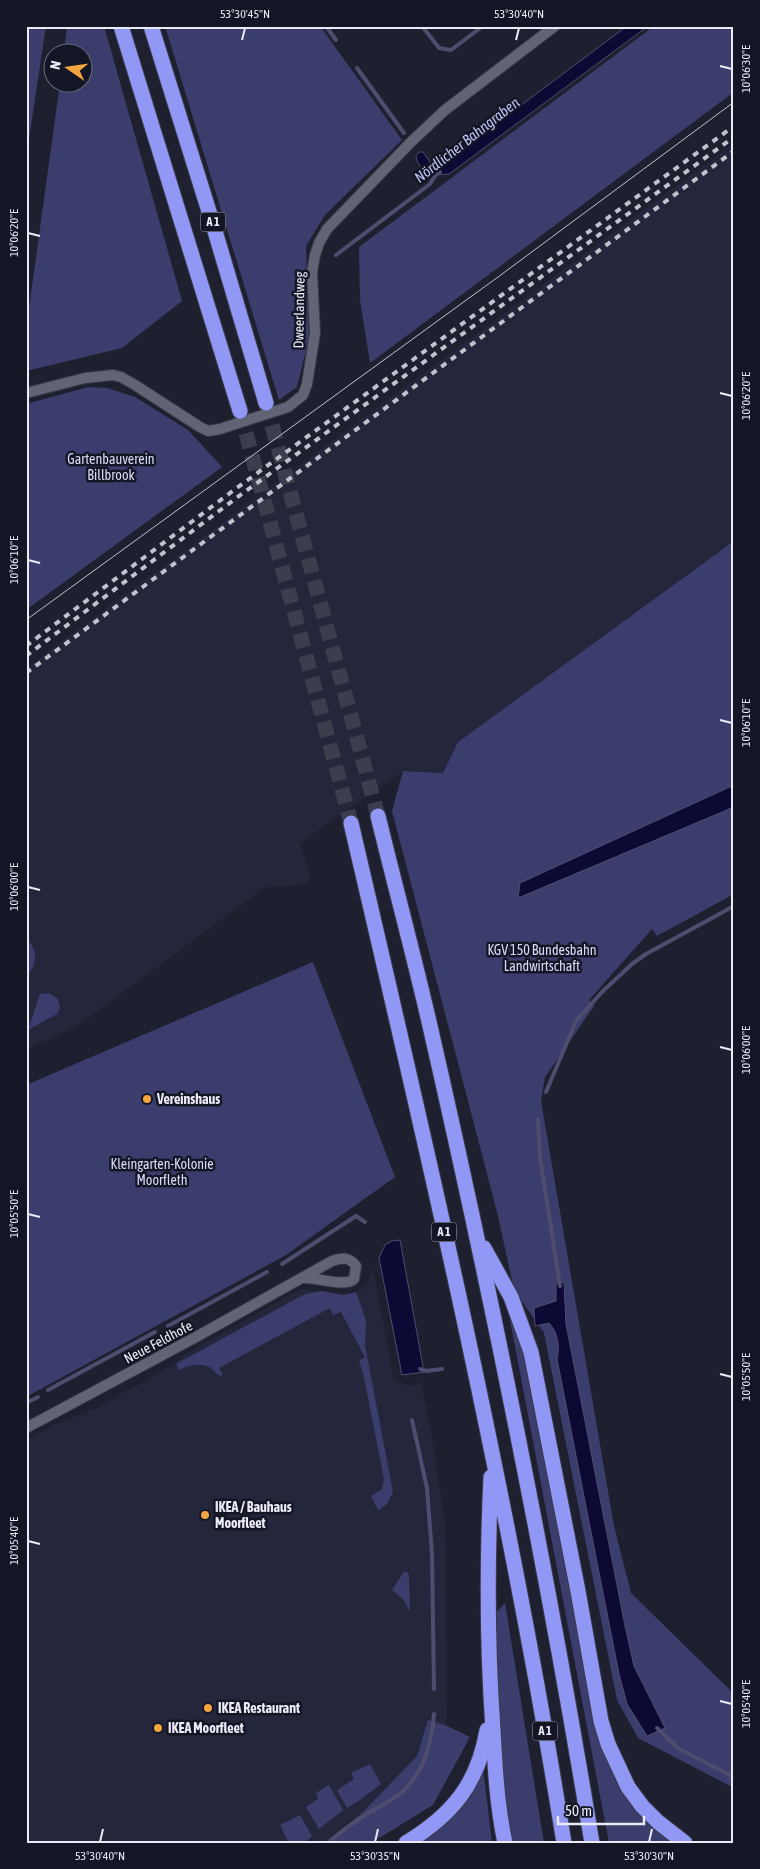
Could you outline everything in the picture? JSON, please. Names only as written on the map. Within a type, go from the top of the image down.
[{"type":"highway","name":"A 1","points":[[121,26],[240,411]]},
{"type":"highway","name":"A 1","points":[[151,26],[212,221],[266,404]]},
{"type":"highway","name":"A 1","points":[[378,816],[430,1024],[519,1438],[549,1594],[592,1843]]},
{"type":"highway","name":"A 1","points":[[351,823],[387,974],[492,1451],[525,1619],[564,1843]]},
{"type":"highway","points":[[475,1232],[511,1297],[531,1352],[608,1744],[617,1767],[628,1787],[642,1806],[658,1822],[685,1843]]},
{"type":"highway","points":[[492,1451],[487,1560],[491,1709],[497,1793],[504,1843]]},
{"type":"highway","points":[[406,1843],[441,1819],[462,1795],[480,1762],[491,1709]]},
{"type":"street","name":"Dweerlandweg","points":[[26,393],[85,378],[113,375],[121,377],[208,431],[220,429],[293,405],[303,396],[307,384],[315,333],[312,273],[319,243],[327,229],[411,142],[445,110],[555,26]]},
{"type":"street","name":"Neue Feldhofe","points":[[26,1428],[196,1338],[303,1278],[332,1262],[342,1258],[352,1260],[356,1266],[354,1279],[347,1283],[303,1278]]},
{"type":"shaded area","points":[[627,26],[648,26],[449,174],[428,172],[420,166],[416,156],[419,152],[423,152],[432,165],[440,166]]},
{"type":"shaded area","points":[[734,143],[734,541],[458,742],[443,773],[403,771],[300,843],[310,876],[307,884],[264,888],[80,1024],[26,1050],[26,668]]},
{"type":"shaded area","points":[[734,785],[734,807],[518,898],[520,883]]},
{"type":"shaded area","points":[[400,1240],[424,1372],[402,1375],[379,1258],[385,1245],[392,1241]]},
{"type":"shaded area","points":[[373,1270],[394,1379],[412,1387],[421,1383],[430,1425],[445,1522],[447,1726],[438,1757],[332,1843],[26,1843],[26,1440],[56,1424],[95,1409],[171,1366],[187,1353],[299,1290],[354,1294],[365,1286]]},
{"type":"shaded area","points":[[564,1282],[566,1324],[634,1666],[665,1728],[647,1736],[627,1704],[619,1674],[557,1359],[558,1345],[556,1335],[549,1323],[535,1326],[534,1308],[556,1301],[556,1283]]},
{"type":"green space","points":[[26,26],[46,26],[44,42],[42,42],[26,159]]},
{"type":"green space","points":[[67,26],[104,26],[182,301],[122,348],[26,371],[26,330],[59,92],[92,92],[92,42],[65,42]]},
{"type":"green space","points":[[165,26],[320,26],[402,140],[325,215],[306,246],[309,338],[297,387],[279,400]]},
{"type":"green space","points":[[654,26],[734,26],[734,92],[370,363],[360,300],[359,247]]},
{"type":"green space","name":"Gartenbauverein Billbrook","points":[[88,387],[107,388],[135,397],[188,430],[222,467],[26,610],[26,404]]},
{"type":"green space","name":"KGV 150 Bundesbahn Landwirtschaft","points":[[734,541],[734,894],[657,936],[652,929],[589,1000],[594,1006],[545,1077],[541,1101],[614,1526],[631,1593],[734,1694],[734,1788],[638,1738],[617,1700],[544,1333],[514,1290],[498,1216],[392,811],[403,771],[443,773],[458,742]]},
{"type":"green space","points":[[26,938],[33,947],[35,957],[33,967],[26,976]]},
{"type":"green space","name":"Kleingarten-Kolonie Moorfleth","points":[[313,962],[395,1177],[286,1255],[26,1397],[26,1085]]},
{"type":"green space","points":[[49,993],[58,999],[60,1008],[57,1014],[28,1030],[40,994]]},
{"type":"green space","points":[[322,1291],[343,1295],[356,1292],[366,1320],[365,1345],[393,1492],[387,1504],[379,1510],[371,1496],[382,1489],[384,1479],[359,1361],[365,1357],[341,1312],[333,1315],[330,1308],[219,1368],[223,1375],[220,1376],[207,1366],[195,1365],[179,1370],[176,1364],[305,1294]]},
{"type":"green space","points":[[511,1317],[524,1348],[609,1759],[676,1843],[609,1843],[510,1320]]},
{"type":"green space","points":[[404,1572],[407,1572],[409,1575],[410,1612],[403,1599],[392,1590]]},
{"type":"green space","points":[[505,1603],[544,1843],[513,1843],[508,1825],[500,1748],[494,1615]]},
{"type":"green space","points":[[428,1720],[447,1726],[470,1737],[433,1805],[371,1843],[326,1843],[364,1811],[417,1756]]},
{"type":"green space","points":[[370,1764],[381,1784],[347,1808],[337,1790],[354,1779],[351,1773]]},
{"type":"green space","points":[[483,1767],[492,1843],[414,1843]]},
{"type":"green space","points":[[329,1785],[343,1810],[319,1829],[306,1807],[318,1799],[316,1793]]},
{"type":"green space","points":[[300,1815],[312,1836],[305,1843],[289,1843],[280,1825]]},
{"type":"waterway","points":[[326,26],[336,40]]},
{"type":"waterway","points":[[422,26],[439,48],[451,50],[483,26]]},
{"type":"waterway","points":[[357,68],[404,133]]},
{"type":"waterway","name":"Nördlicher Bahngraben","points":[[336,255],[430,184],[440,172]]},
{"type":"waterway","points":[[546,1092],[576,1021],[602,992],[632,964],[646,954],[734,906]]},
{"type":"waterway","points":[[538,1120],[540,1157],[560,1286]]},
{"type":"waterway","points":[[282,1264],[356,1216],[365,1222]]},
{"type":"waterway","points":[[168,1326],[267,1272]]},
{"type":"waterway","points":[[48,1390],[155,1332]]},
{"type":"waterway","points":[[420,1369],[426,1371],[442,1369]]},
{"type":"waterway","points":[[26,1403],[38,1397]]},
{"type":"waterway","points":[[412,1420],[427,1488],[432,1554],[434,1689]]},
{"type":"waterway","points":[[328,1843],[357,1821],[398,1796],[411,1782],[426,1755],[434,1714]]},
{"type":"waterway","points":[[657,1728],[679,1749],[734,1777]]},
{"type":"tunnel","points":[[266,403],[378,816]]},
{"type":"tunnel","points":[[240,411],[351,823]]},
{"type":"tram line","points":[[26,620],[498,277],[734,102]]},
{"type":"railway","points":[[26,646],[234,490],[734,126]]},
{"type":"railway","points":[[26,656],[239,496],[734,137]]},
{"type":"railway","points":[[26,673],[734,151]]},
{"type":"place","name":"Vereinshaus","points":[[147,1099]]},
{"type":"place","name":"IKEA / Bauhaus Moorfleet","points":[[205,1515]]},
{"type":"place","name":"IKEA Restaurant","points":[[208,1708]]},
{"type":"place","name":"IKEA Moorfleet","points":[[158,1728]]}]
